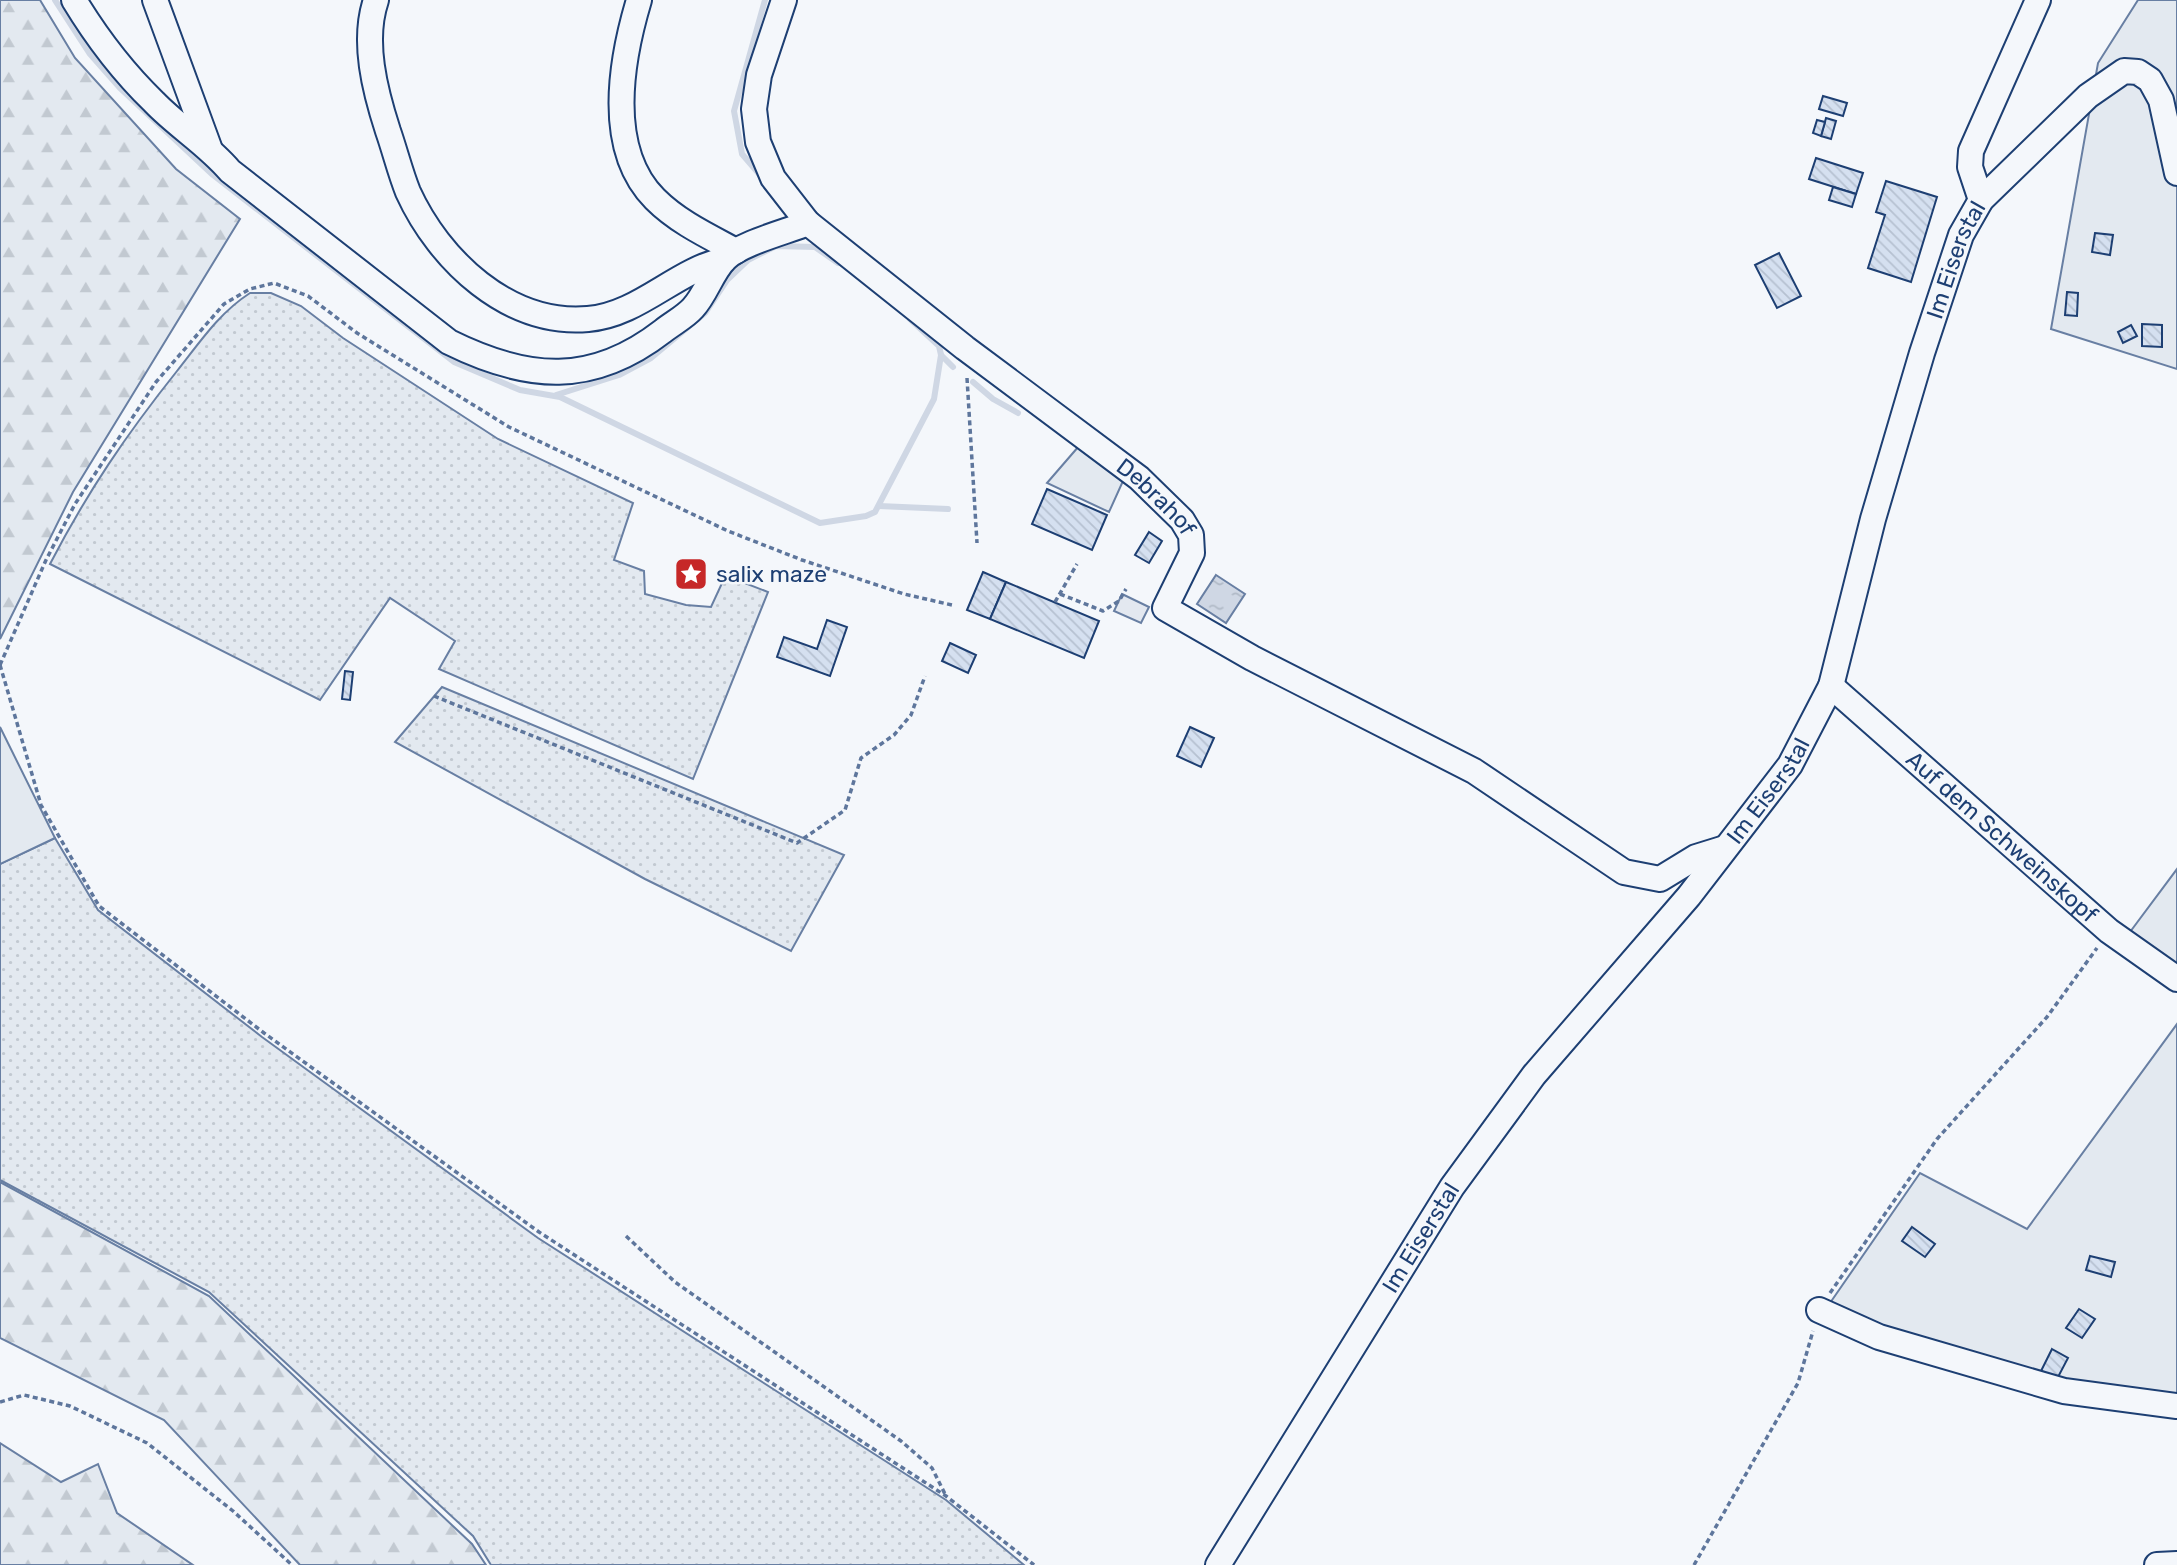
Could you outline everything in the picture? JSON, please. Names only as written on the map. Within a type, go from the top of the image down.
[{"type":"street","points":[[74,0],[102,47],[155,103],[209,147],[230,171],[449,342],[479,356],[533,372],[573,373],[612,363],[636,351],[692,309],[730,255]]},
{"type":"street","points":[[155,0],[209,147]]},
{"type":"street","points":[[376,0],[369,36],[380,106],[408,192],[442,249],[488,291],[544,317],[589,320],[626,308],[705,264],[808,223]]},
{"type":"street","points":[[639,0],[627,41],[620,99],[626,142],[653,198],[730,255]]},
{"type":"street","name":"Debrahof","points":[[784,0],[759,75],[754,109],[758,142],[773,178],[808,223],[965,348],[1139,478],[1182,520],[1191,535],[1192,553],[1165,608],[1252,659],[1474,771],[1624,872],[1660,879],[1696,857],[1725,848]]},
{"type":"street","points":[[1981,200],[1970,167],[1970,151],[2038,0]]},
{"type":"street","name":"Im Eiserstal","points":[[1227,1558],[1461,1176],[1534,1075],[1689,896],[1790,765],[1831,686],[1873,519],[1922,353],[1961,235],[1981,200],[2088,96],[2124,71],[2138,72],[2150,80],[2161,100],[2177,173]]},
{"type":"street","name":"Auf dem Schweinskopf","points":[[1831,686],[2109,931],[2177,978]]},
{"type":"street","points":[[1819,1310],[1879,1337],[2064,1391],[2177,1406]]},
{"type":"street","points":[[2157,1565],[2177,1564]]},
{"type":"path","points":[[951,605],[904,594],[802,560],[716,525],[509,427],[357,333],[308,296],[274,283],[250,289],[224,304],[156,382],[75,503],[46,560],[0,665],[41,804],[99,906],[264,1033],[539,1232],[946,1496],[1034,1565]]},
{"type":"path","points":[[965,348],[977,543]]},
{"type":"path","points":[[1055,602],[1077,565]]},
{"type":"path","points":[[1060,594],[1103,611],[1119,601],[1126,589]]},
{"type":"path","points":[[434,695],[797,843],[845,810],[860,758],[894,735],[911,715],[925,676]]},
{"type":"path","points":[[1694,1565],[1798,1383],[1819,1310],[1937,1139],[2047,1017],[2109,931]]},
{"type":"path","points":[[626,1236],[675,1282],[901,1441],[932,1468],[946,1496]]},
{"type":"path","points":[[0,1402],[24,1395],[70,1406],[147,1443],[233,1511],[292,1565]]},
{"type":"green space","points":[[0,0],[40,0],[75,58],[176,169],[240,219],[73,492],[0,639]]},
{"type":"green space","points":[[2138,0],[2177,0],[2177,369],[2051,329],[2098,63]]},
{"type":"green space","points":[[250,293],[271,293],[301,306],[343,338],[498,439],[633,503],[614,560],[644,571],[645,594],[686,605],[711,607],[723,581],[737,580],[768,592],[693,779],[439,669],[455,641],[390,598],[320,700],[50,564],[93,488],[141,418],[210,329]]},
{"type":"green space","points":[[1079,446],[1123,481],[1109,512],[1047,483]]},
{"type":"green space","points":[[442,687],[844,855],[791,951],[645,879],[395,742]]},
{"type":"green space","points":[[0,727],[55,838],[0,864]]},
{"type":"green space","points":[[55,838],[98,910],[262,1037],[538,1238],[946,1500],[1024,1565],[491,1565],[473,1536],[209,1292],[0,1180],[0,864]]},
{"type":"green space","points":[[2177,869],[2177,971],[2130,932]]},
{"type":"green space","points":[[2177,1024],[2177,1399],[2064,1385],[1874,1323],[1830,1303],[1920,1173],[2027,1229]]},
{"type":"green space","points":[[0,1182],[209,1296],[472,1544],[486,1565],[300,1565],[164,1420],[0,1338]]},
{"type":"green space","points":[[0,1443],[61,1482],[98,1464],[117,1513],[193,1565],[0,1565]]},
{"type":"shaded area","points":[[1122,594],[1149,607],[1141,623],[1114,611]]},
{"type":"water","points":[[1216,575],[1245,594],[1226,623],[1197,604]]},
{"type":"building","points":[[1823,96],[1847,103],[1843,116],[1819,109]]},
{"type":"building","points":[[1826,118],[1836,121],[1831,139],[1821,136]]},
{"type":"building","points":[[1817,120],[1825,122],[1821,136],[1813,133]]},
{"type":"building","points":[[1816,158],[1863,173],[1856,194],[1809,179]]},
{"type":"building","points":[[1886,181],[1937,197],[1911,282],[1868,268],[1885,215],[1876,212]]},
{"type":"building","points":[[1833,187],[1856,194],[1852,207],[1829,200]]},
{"type":"building","points":[[2095,233],[2113,235],[2110,255],[2092,252]]},
{"type":"building","points":[[1779,253],[1801,296],[1777,308],[1755,265]]},
{"type":"building","points":[[2067,292],[2078,293],[2077,316],[2065,315]]},
{"type":"building","points":[[2142,324],[2162,325],[2162,347],[2142,346]]},
{"type":"building","points":[[2131,325],[2137,336],[2123,343],[2118,332]]},
{"type":"building","points":[[1047,489],[1107,515],[1092,550],[1032,524]]},
{"type":"building","points":[[1149,532],[1162,541],[1149,563],[1135,555]]},
{"type":"building","points":[[983,572],[1006,582],[990,619],[967,610]]},
{"type":"building","points":[[1006,582],[1099,621],[1084,658],[990,619]]},
{"type":"building","points":[[827,620],[847,627],[830,676],[777,657],[784,637],[817,649]]},
{"type":"building","points":[[950,643],[976,655],[968,673],[942,661]]},
{"type":"building","points":[[345,671],[353,672],[350,700],[342,699]]},
{"type":"building","points":[[1190,727],[1214,738],[1201,767],[1177,756]]},
{"type":"building","points":[[1912,1227],[1935,1244],[1925,1257],[1902,1241]]},
{"type":"building","points":[[2090,1256],[2115,1262],[2111,1277],[2086,1270]]},
{"type":"building","points":[[2079,1309],[2095,1319],[2082,1338],[2066,1328]]},
{"type":"building","points":[[2052,1349],[2068,1358],[2057,1379],[2041,1371]]},
{"type":"waterway","points":[[55,0],[90,54],[120,88],[213,175],[454,362],[520,390],[560,397],[820,523],[866,516],[875,512],[934,399],[941,355]]},
{"type":"waterway","points":[[760,175],[742,154],[734,111],[765,0]]},
{"type":"waterway","points":[[556,395],[619,375],[651,358],[705,313],[727,280],[748,260],[776,246],[815,247],[838,263]]},
{"type":"waterway","points":[[910,319],[939,346],[941,355],[953,367]]},
{"type":"waterway","points":[[973,382],[993,399],[1018,413]]},
{"type":"waterway","points":[[879,506],[948,509]]},
{"type":"place","name":"salix maze","points":[[691,574]]}]
